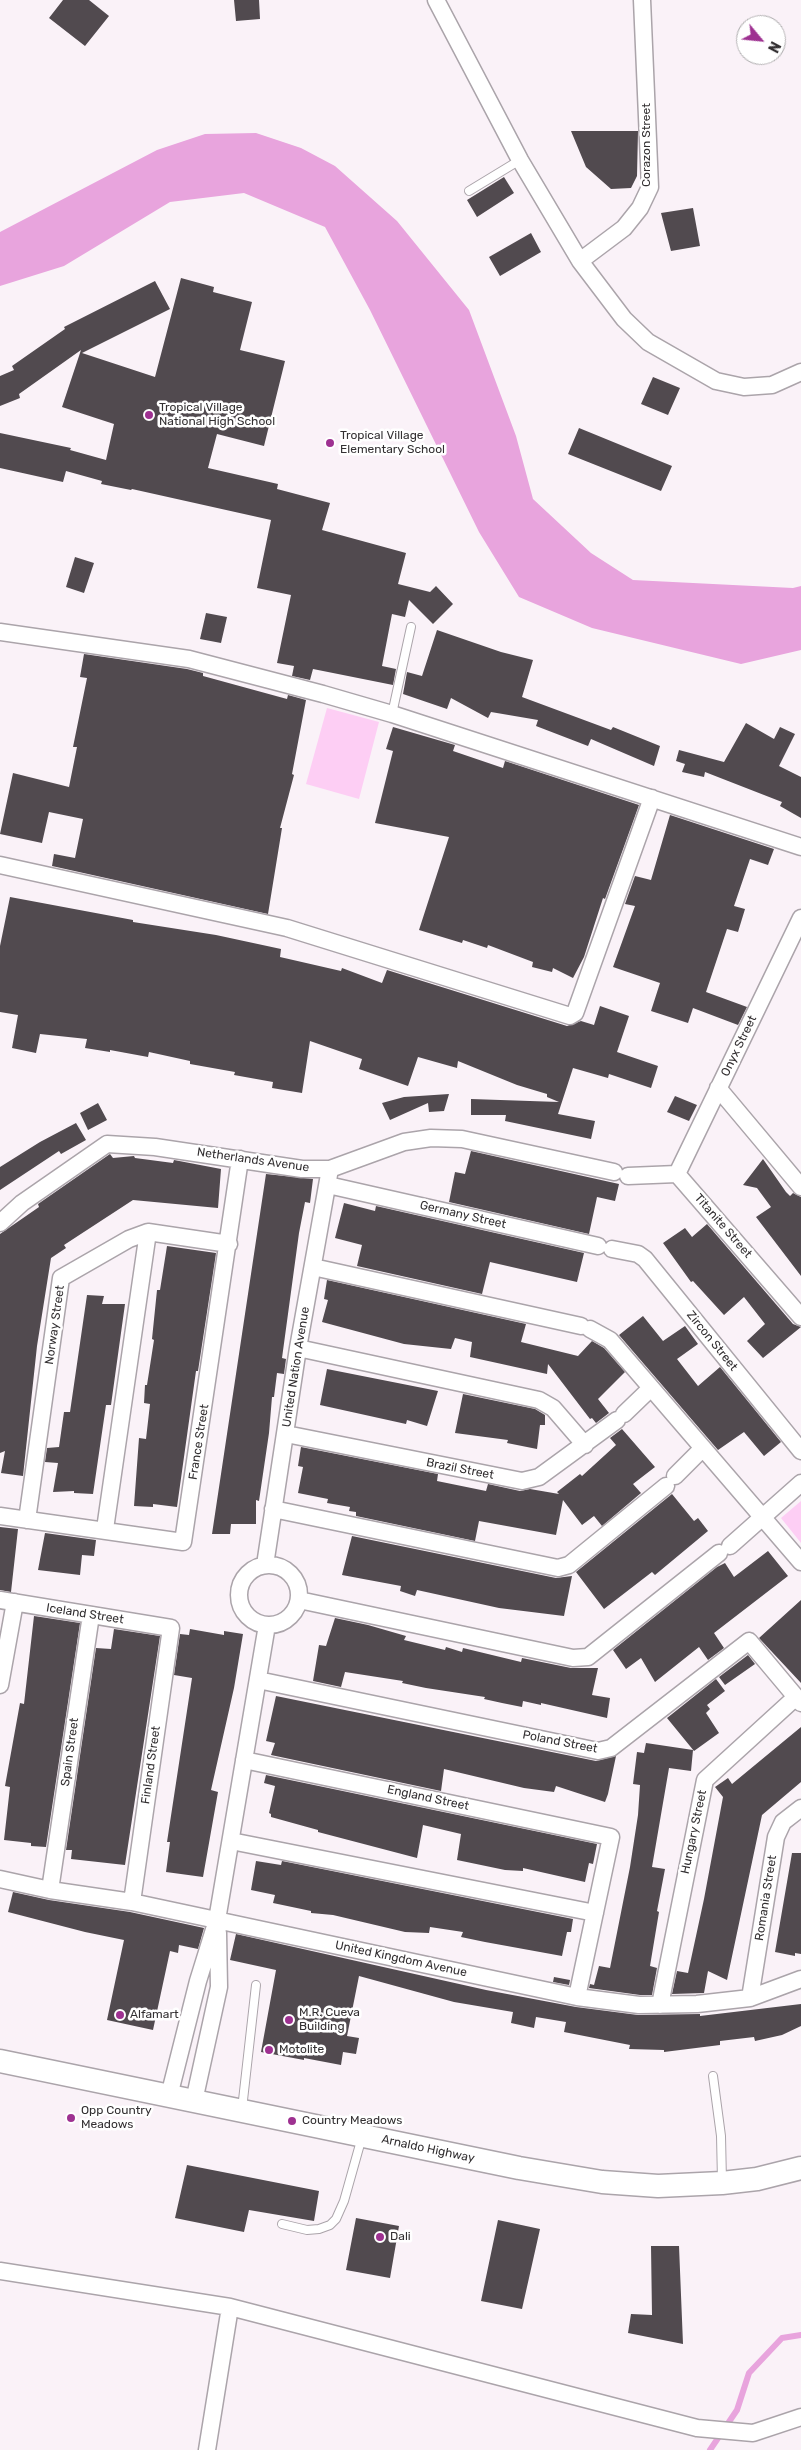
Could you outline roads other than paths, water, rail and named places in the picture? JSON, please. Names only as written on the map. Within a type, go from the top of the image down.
[{"type":"main road","name":"Arnaldo Highway","points":[[0,2062],[519,2168],[602,2182],[658,2186],[722,2183],[757,2179],[801,2168]]},
{"type":"street","points":[[436,0],[520,160],[580,261],[624,319],[648,342],[698,373],[716,381],[744,387],[772,385],[801,372]]},
{"type":"street","name":"Corazon Street","points":[[580,261],[624,228],[640,208],[650,187],[642,0]]},
{"type":"street","points":[[0,632],[189,659],[392,714],[797,846]]},
{"type":"street","points":[[0,865],[287,928],[570,1016],[575,1013],[652,798]]},
{"type":"street","name":"Onyx Street","points":[[677,1174],[801,918]]},
{"type":"street","points":[[718,1088],[801,1188]]},
{"type":"street","name":"Netherlands Avenue","points":[[0,1223],[22,1203],[107,1144],[155,1146],[302,1169],[329,1177],[404,1142],[431,1138],[471,1141],[621,1174],[677,1174]]},
{"type":"street","name":"France Street","points":[[0,1516],[104,1529],[183,1542],[229,1244],[240,1159]]},
{"type":"street","name":"Titanite Street","points":[[677,1174],[801,1316]]},
{"type":"street","name":"Germany Street","points":[[329,1177],[605,1247]]},
{"type":"street","name":"United Nation Avenue","points":[[265,1565],[298,1348],[329,1177]]},
{"type":"street","points":[[104,1529],[148,1232],[229,1244]]},
{"type":"street","name":"Norway Street","points":[[26,1520],[61,1278],[129,1239],[148,1232]]},
{"type":"street","name":"Zircon Street","points":[[605,1247],[638,1254],[645,1259],[801,1451]]},
{"type":"street","points":[[313,1267],[586,1327],[610,1340],[801,1562]]},
{"type":"street","points":[[298,1348],[539,1400],[553,1408],[585,1444]]},
{"type":"street","name":"Brazil Street","points":[[286,1434],[522,1481],[539,1477],[585,1444],[621,1417],[651,1388]]},
{"type":"street","points":[[273,1509],[558,1568],[569,1565],[671,1481],[704,1448]]},
{"type":"street","points":[[299,1600],[573,1658],[588,1657],[725,1550],[801,1483]]},
{"type":"street","points":[[265,1565],[283,1568],[291,1574],[296,1582],[299,1600],[291,1616],[276,1624],[267,1625],[249,1618],[243,1610],[239,1592],[248,1574],[265,1565]]},
{"type":"street","points":[[0,1685],[7,1601]]},
{"type":"street","name":"Iceland Street","points":[[7,1601],[171,1628]]},
{"type":"street","name":"Spain Street","points":[[50,1890],[91,1615]]},
{"type":"street","points":[[169,2096],[196,1988],[217,1920],[267,1625]]},
{"type":"street","name":"Finland Street","points":[[132,1902],[171,1628]]},
{"type":"street","name":"Poland Street","points":[[258,1680],[598,1752],[611,1748],[749,1641],[798,1700]]},
{"type":"street","name":"Hungary Street","points":[[660,2005],[705,1780],[798,1700]]},
{"type":"street","name":"England Street","points":[[244,1760],[611,1837],[595,1913]]},
{"type":"street","name":"Romania Street","points":[[750,1998],[776,1837],[783,1822],[801,1808]]},
{"type":"street","points":[[231,1841],[595,1913],[577,1997]]},
{"type":"street","name":"United Kingdom Avenue","points":[[0,1879],[50,1890],[132,1902],[577,1997],[660,2005],[697,2004],[750,1998],[801,1979]]},
{"type":"street","points":[[194,2101],[219,1987],[217,1920]]},
{"type":"street","points":[[0,2271],[230,2307],[697,2428],[753,2433],[801,2417]]},
{"type":"street","points":[[207,2450],[230,2307]]},
{"type":"lane","points":[[469,191],[520,160]]},
{"type":"lane","points":[[392,714],[411,627]]},
{"type":"lane","points":[[242,2111],[256,1985]]},
{"type":"lane","points":[[713,2076],[721,2136],[722,2183]]},
{"type":"lane","points":[[282,2224],[307,2230],[319,2229],[330,2225],[336,2218],[347,2193],[362,2136]]},
{"type":"waterway","points":[[710,2450],[737,2410],[749,2373],[782,2338],[801,2335]]},
{"type":"place","name":"Tropical Village National High School","points":[[149,415]]},
{"type":"place","name":"Tropical Village Elementary School","points":[[330,443]]},
{"type":"place","name":"Alfamart","points":[[120,2015]]},
{"type":"place","name":"M.R. Cueva Building","points":[[289,2020]]},
{"type":"place","name":"Motolite","points":[[269,2050]]},
{"type":"place","name":"Opp Country Meadows","points":[[71,2118]]},
{"type":"place","name":"Country Meadows","points":[[292,2121]]},
{"type":"place","name":"Dali","points":[[380,2237]]}]
